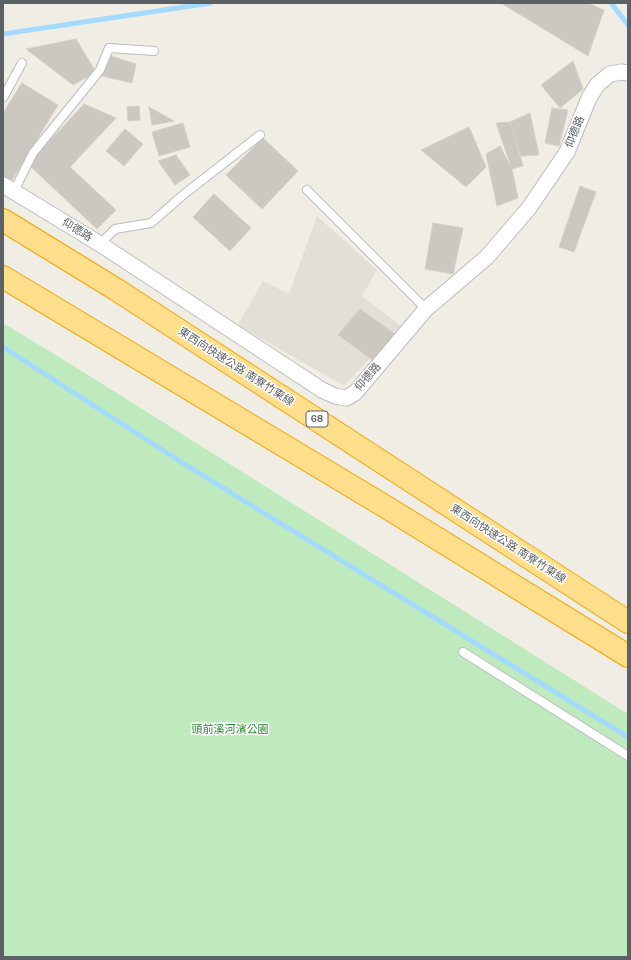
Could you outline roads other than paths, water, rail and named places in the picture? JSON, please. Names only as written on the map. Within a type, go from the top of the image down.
[{"type":"highway","name":"東西向快速公路 南寮竹東線","points":[[3,220],[117,290],[628,622]]},
{"type":"highway","points":[[3,277],[386,507],[628,656]]},
{"type":"street","name":"仰德路","points":[[8,188],[100,244],[322,390],[335,396],[346,398],[355,393],[426,309],[487,257],[528,208],[567,152],[589,98],[597,85],[610,74],[621,72],[628,73]]},
{"type":"lane","points":[[8,188],[33,153],[100,70],[109,48],[154,51]]},
{"type":"lane","points":[[3,98],[22,63]]},
{"type":"lane","points":[[100,244],[115,229],[151,223],[260,135]]},
{"type":"lane","points":[[307,190],[426,309]]},
{"type":"lane","points":[[463,652],[628,756]]},
{"type":"waterway","points":[[3,34],[211,3]]},
{"type":"waterway","points":[[611,3],[628,25]]},
{"type":"waterway","points":[[3,347],[181,462],[628,737]]},
{"type":"park label","name":"頭前溪河濱公園","points":[[230,730]]}]
